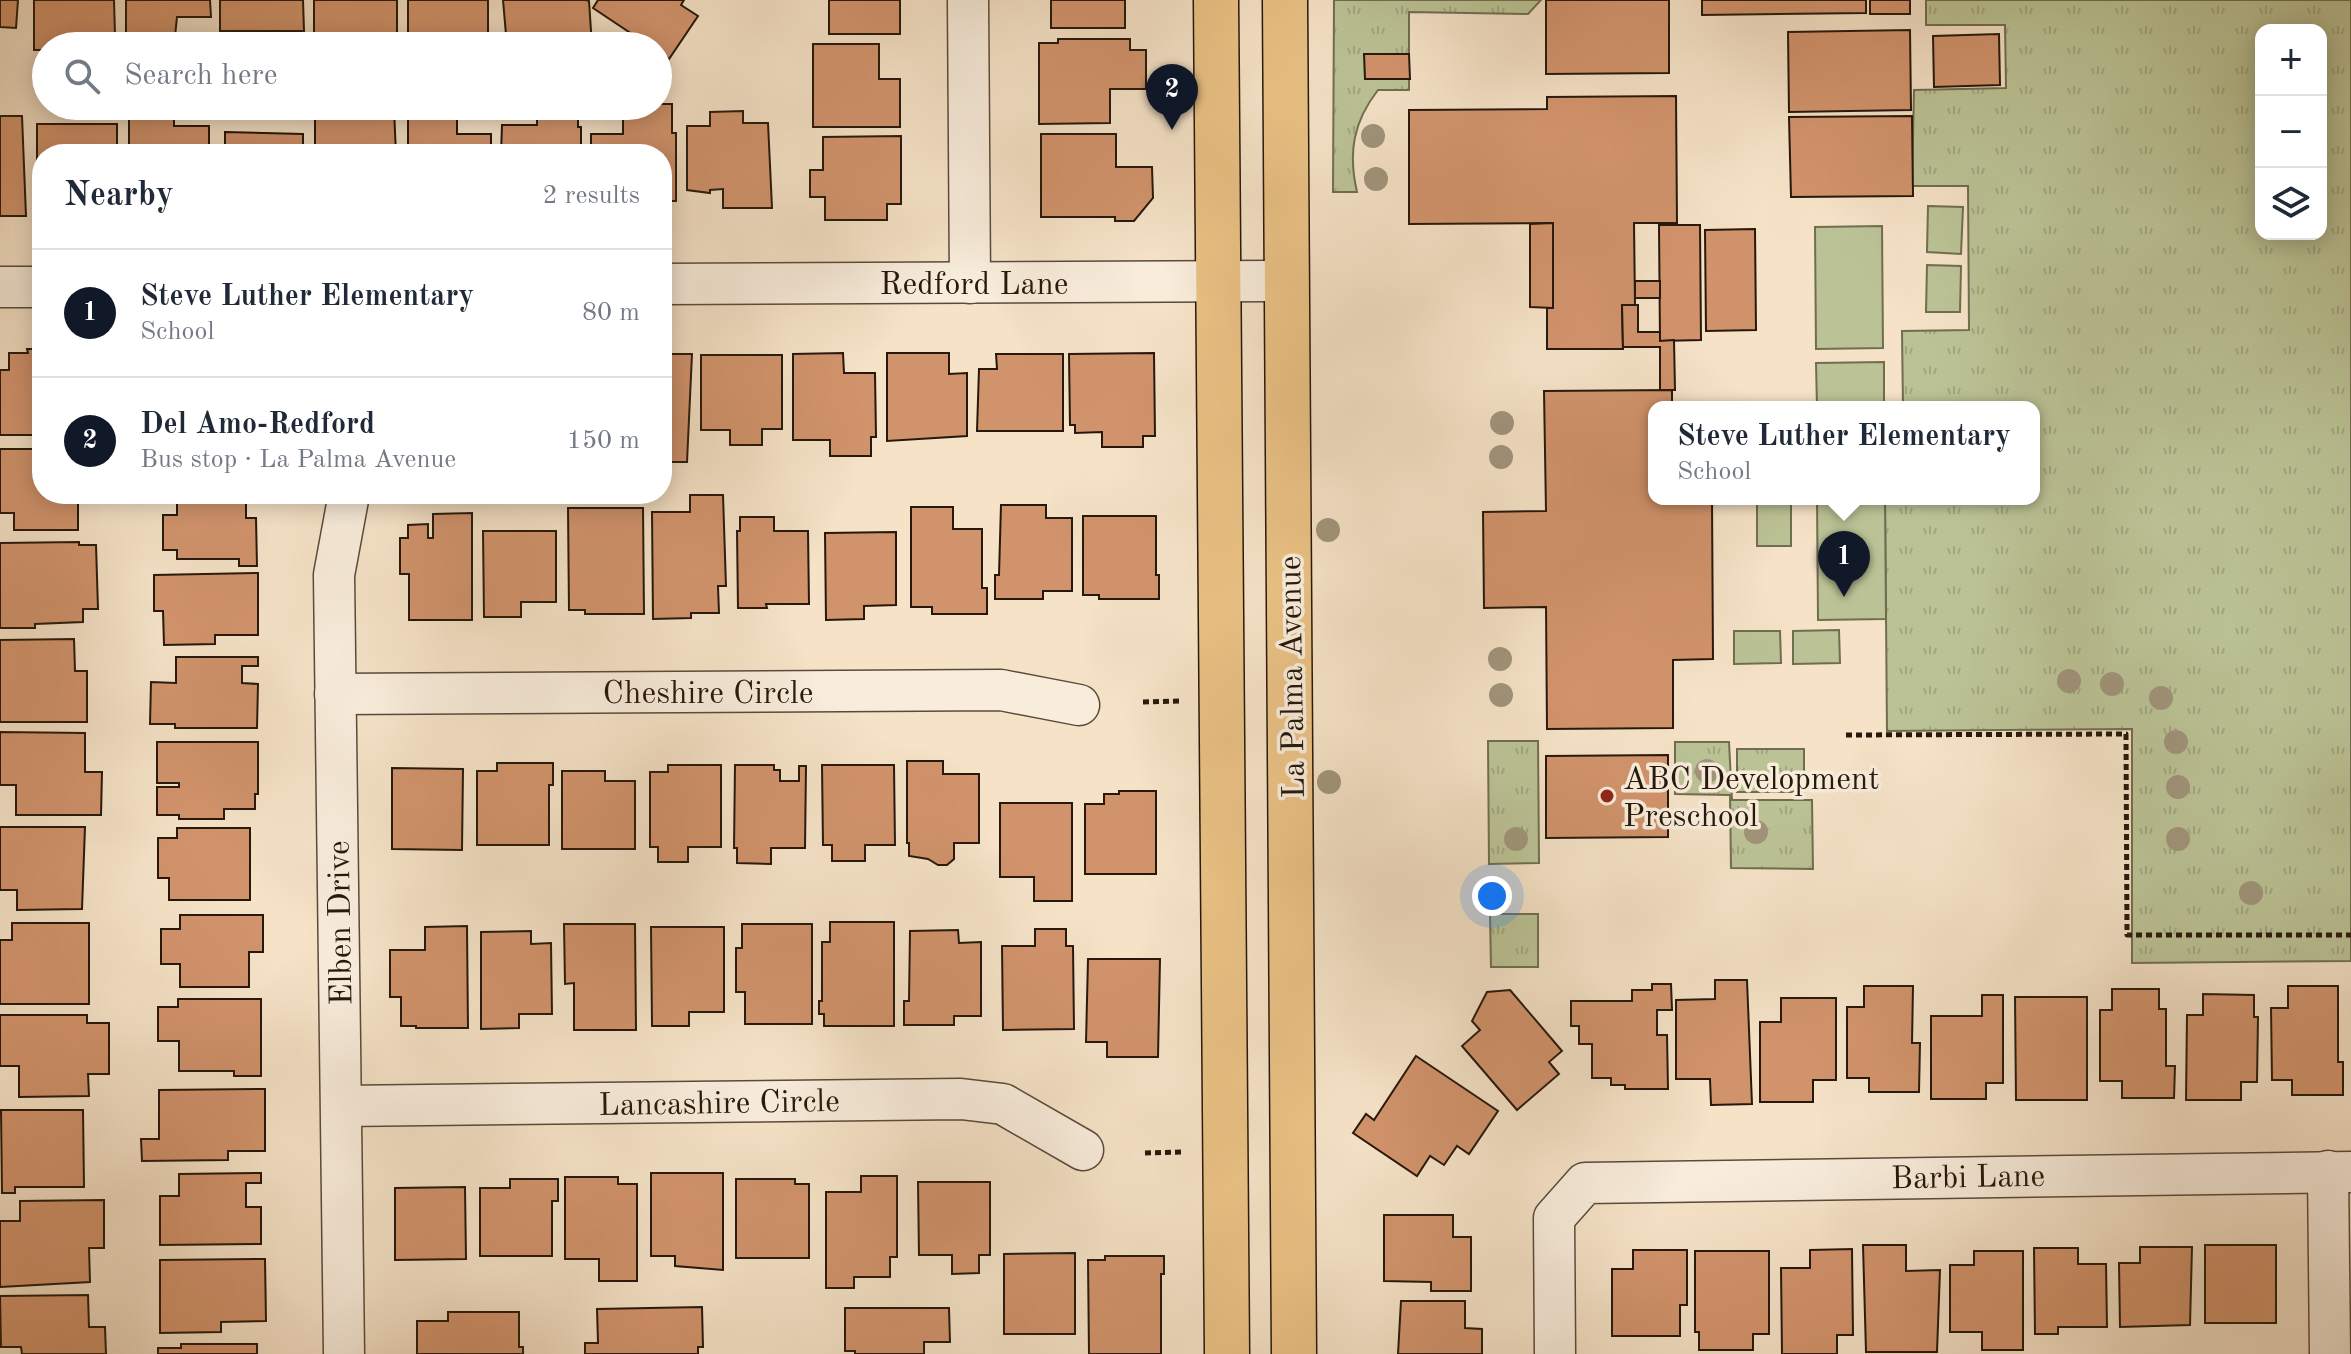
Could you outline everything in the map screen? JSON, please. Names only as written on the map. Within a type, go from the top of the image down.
[{"type":"main road","points":[[1216,0],[1227,1354]]},
{"type":"main road","name":"La Palma Avenue","points":[[1285,0],[1285,281],[1294,908],[1294,1354]]},
{"type":"street","points":[[968,0],[970,283]]},
{"type":"street","name":"Redford Lane","points":[[672,284],[1285,281]]},
{"type":"street","points":[[0,287],[32,287]]},
{"type":"street","name":"Elben Drive","points":[[344,1354],[334,575],[347,504]]},
{"type":"street","name":"Cheshire Circle","points":[[335,694],[1001,690],[1079,705]]},
{"type":"street","name":"Lancashire Circle","points":[[342,1106],[961,1099],[1003,1104],[1083,1150]]},
{"type":"street","points":[[2330,1354],[2340,1172]]},
{"type":"street","name":"Barbi Lane","points":[[1555,1354],[1554,1218],[1585,1183],[2340,1172]]},
{"type":"path","points":[[1143,702],[1180,701]]},
{"type":"path","points":[[1846,735],[2126,734],[2127,935],[2351,935]]},
{"type":"path","points":[[1145,1153],[1183,1152]]},
{"type":"green space","points":[[1334,0],[1541,0],[1528,14],[1409,12],[1409,90],[1378,90],[1363,114],[1355,138],[1353,164],[1357,192],[1333,192]]},
{"type":"green space","points":[[1926,0],[2351,0],[2351,961],[2132,963],[2132,729],[1887,731],[1885,505],[2040,505],[2040,401],[1903,401],[1902,331],[1969,330],[1968,186],[1912,186],[1914,90],[2006,88],[2005,25],[1926,25]]},
{"type":"green space","points":[[1928,206],[1963,207],[1961,254],[1927,252]]},
{"type":"green space","points":[[1882,226],[1883,348],[1816,349],[1815,227]]},
{"type":"green space","points":[[1927,265],[1961,266],[1960,312],[1926,312]]},
{"type":"green space","points":[[1884,362],[1884,401],[1817,401],[1816,363]]},
{"type":"green space","points":[[1757,505],[1791,505],[1791,546],[1757,546]]},
{"type":"green space","points":[[1817,505],[1885,505],[1886,619],[1818,620]]},
{"type":"green space","points":[[1839,630],[1840,663],[1793,664],[1793,631]]},
{"type":"green space","points":[[1734,631],[1780,631],[1781,663],[1734,664]]},
{"type":"green space","points":[[1488,741],[1538,741],[1539,863],[1489,864]]},
{"type":"green space","points":[[1675,742],[1729,742],[1732,800],[1812,800],[1813,869],[1731,868],[1730,795],[1675,794]]},
{"type":"green space","points":[[1737,749],[1804,749],[1804,792],[1737,792]]},
{"type":"green space","points":[[1490,914],[1538,914],[1538,967],[1491,967]]},
{"type":"building","points":[[0,0],[18,0],[16,28],[0,27]]},
{"type":"building","points":[[34,0],[114,0],[115,32],[34,32]]},
{"type":"building","points":[[126,0],[210,0],[211,17],[177,17],[175,32],[126,32]]},
{"type":"building","points":[[220,0],[303,0],[304,31],[220,31]]},
{"type":"building","points":[[314,0],[397,0],[397,32],[314,32]]},
{"type":"building","points":[[408,0],[488,0],[488,32],[408,32]]},
{"type":"building","points":[[503,0],[589,1],[591,32],[506,32]]},
{"type":"building","points":[[598,0],[684,0],[681,5],[698,16],[672,55],[672,32],[629,32],[593,8]]},
{"type":"building","points":[[829,0],[900,0],[900,34],[829,34]]},
{"type":"building","points":[[1051,0],[1125,0],[1125,28],[1051,28]]},
{"type":"building","points":[[1546,0],[1669,0],[1669,73],[1546,74]]},
{"type":"building","points":[[1702,0],[1866,0],[1866,13],[1702,15]]},
{"type":"building","points":[[1870,0],[1910,0],[1910,14],[1870,14]]},
{"type":"building","points":[[1910,30],[1911,110],[1789,112],[1788,32]]},
{"type":"building","points":[[1999,34],[2000,85],[1934,87],[1933,36]]},
{"type":"building","points":[[1058,39],[1130,39],[1130,50],[1146,50],[1146,89],[1110,89],[1110,123],[1039,124],[1039,43],[1058,43]]},
{"type":"building","points":[[813,44],[879,44],[879,79],[900,79],[900,127],[813,127]]},
{"type":"building","points":[[1364,54],[1409,54],[1410,79],[1365,79]]},
{"type":"building","points":[[1676,96],[1677,223],[1634,223],[1635,305],[1622,305],[1623,349],[1547,349],[1547,308],[1553,308],[1553,223],[1409,224],[1409,110],[1547,109],[1547,97]]},
{"type":"building","points":[[743,111],[743,123],[768,123],[772,208],[723,208],[723,189],[710,190],[710,193],[687,190],[687,126],[710,126],[710,112]]},
{"type":"building","points":[[0,116],[22,116],[26,216],[0,216]]},
{"type":"building","points":[[1912,116],[1913,196],[1791,197],[1789,117]]},
{"type":"building","points":[[129,120],[174,120],[174,126],[209,126],[209,144],[129,144]]},
{"type":"building","points":[[315,120],[394,120],[396,144],[315,144]]},
{"type":"building","points":[[408,120],[457,120],[457,134],[491,134],[491,144],[408,144]]},
{"type":"building","points":[[537,120],[578,120],[581,144],[501,144],[502,125],[537,125]]},
{"type":"building","points":[[623,120],[672,120],[672,133],[676,133],[676,201],[672,201],[672,144],[591,144],[591,134],[623,134]]},
{"type":"building","points":[[37,124],[117,124],[117,144],[37,144]]},
{"type":"building","points":[[225,132],[303,134],[303,144],[225,144]]},
{"type":"building","points":[[1041,134],[1116,134],[1116,167],[1152,167],[1153,198],[1134,221],[1115,221],[1115,217],[1041,217]]},
{"type":"building","points":[[901,136],[901,204],[887,204],[887,220],[825,220],[825,197],[810,197],[810,170],[823,170],[823,137]]},
{"type":"building","points":[[1553,223],[1553,308],[1530,307],[1530,224]]},
{"type":"building","points":[[1659,225],[1700,225],[1701,340],[1660,341]]},
{"type":"building","points":[[1755,229],[1756,330],[1706,331],[1705,230]]},
{"type":"building","points":[[1635,281],[1660,281],[1660,298],[1635,298]]},
{"type":"building","points":[[1622,305],[1638,305],[1638,332],[1660,332],[1660,341],[1674,340],[1675,390],[1660,390],[1660,347],[1623,347]]},
{"type":"building","points":[[27,349],[32,349],[32,435],[0,435],[0,370],[9,370],[9,353],[28,353]]},
{"type":"building","points":[[843,353],[844,373],[875,373],[876,437],[871,437],[871,456],[830,456],[830,440],[793,440],[793,354]]},
{"type":"building","points":[[887,353],[949,353],[949,374],[967,373],[967,436],[887,441]]},
{"type":"building","points":[[1154,353],[1155,436],[1143,436],[1143,447],[1102,447],[1102,432],[1075,433],[1075,425],[1070,425],[1069,354]]},
{"type":"building","points":[[672,354],[692,354],[687,462],[672,462]]},
{"type":"building","points":[[996,354],[1063,354],[1063,431],[977,431],[979,369],[997,369]]},
{"type":"building","points":[[701,355],[782,355],[782,429],[762,429],[762,445],[730,445],[730,430],[701,430]]},
{"type":"building","points":[[1672,390],[1672,401],[1648,401],[1648,505],[1712,505],[1713,659],[1673,660],[1673,728],[1547,729],[1546,607],[1484,608],[1483,512],[1546,511],[1544,391]]},
{"type":"building","points":[[0,449],[32,449],[32,504],[78,504],[78,530],[14,530],[14,513],[0,513]]},
{"type":"building","points":[[690,495],[723,495],[726,586],[718,586],[719,613],[691,613],[691,618],[653,619],[652,512],[690,512]]},
{"type":"building","points":[[177,504],[246,504],[246,518],[256,518],[257,566],[239,566],[239,559],[177,559],[177,550],[163,550],[163,515],[177,515]]},
{"type":"building","points":[[1001,505],[1046,505],[1046,518],[1072,518],[1072,591],[1043,591],[1043,599],[995,599],[995,575],[999,575]]},
{"type":"building","points":[[911,507],[953,507],[953,529],[982,529],[982,588],[987,588],[987,614],[932,614],[932,607],[911,607]]},
{"type":"building","points":[[568,508],[643,508],[644,614],[585,614],[585,610],[569,610]]},
{"type":"building","points":[[472,513],[472,620],[409,620],[409,574],[400,574],[400,538],[408,538],[408,525],[428,524],[428,538],[433,538],[433,514]]},
{"type":"building","points":[[1083,516],[1156,516],[1159,599],[1099,599],[1099,595],[1083,595]]},
{"type":"building","points":[[740,517],[774,517],[774,531],[808,531],[809,604],[766,604],[767,608],[738,608],[737,531],[740,531]]},
{"type":"building","points":[[483,531],[556,531],[556,602],[521,602],[521,617],[484,617]]},
{"type":"building","points":[[896,532],[896,605],[864,606],[864,619],[826,620],[825,533]]},
{"type":"building","points":[[79,542],[79,545],[96,545],[98,609],[83,609],[83,622],[35,624],[35,628],[0,628],[0,543]]},
{"type":"building","points":[[258,573],[258,635],[215,635],[215,644],[164,645],[163,611],[154,611],[154,575]]},
{"type":"building","points":[[74,639],[75,671],[87,671],[87,722],[0,722],[0,640]]},
{"type":"building","points":[[176,657],[258,657],[258,666],[242,666],[242,683],[258,684],[257,728],[175,728],[175,724],[150,724],[151,682],[176,683]]},
{"type":"building","points":[[0,732],[85,733],[85,772],[102,772],[101,815],[16,815],[16,785],[0,785]]},
{"type":"building","points":[[157,742],[258,742],[255,809],[224,809],[224,819],[179,819],[179,815],[157,815],[157,787],[179,787],[179,783],[157,783]]},
{"type":"building","name":"ABC Development Preschool","points":[[1668,755],[1668,837],[1546,838],[1546,756]]},
{"type":"building","points":[[907,761],[943,761],[943,774],[979,774],[979,843],[954,843],[954,859],[947,865],[909,856]]},
{"type":"building","points":[[497,763],[553,763],[553,785],[549,785],[549,845],[477,845],[477,771],[497,771]]},
{"type":"building","points":[[668,765],[721,765],[721,847],[688,847],[688,862],[658,862],[658,847],[650,847],[650,772],[668,772]]},
{"type":"building","points":[[735,765],[774,765],[774,770],[780,770],[780,781],[799,781],[799,766],[806,766],[805,848],[771,848],[771,864],[737,863],[737,848],[734,848]]},
{"type":"building","points":[[822,765],[894,765],[895,845],[865,845],[865,861],[832,861],[832,845],[823,845]]},
{"type":"building","points":[[392,768],[463,769],[462,850],[392,849]]},
{"type":"building","points":[[562,771],[605,771],[605,781],[635,781],[635,849],[562,849]]},
{"type":"building","points":[[1119,791],[1156,791],[1156,874],[1085,874],[1085,804],[1104,804],[1104,794],[1119,794]]},
{"type":"building","points":[[1000,803],[1072,803],[1072,901],[1034,901],[1034,877],[1000,877]]},
{"type":"building","points":[[0,827],[85,827],[82,909],[17,910],[17,890],[0,890]]},
{"type":"building","points":[[177,828],[250,828],[250,900],[169,900],[169,878],[158,878],[158,838],[177,838]]},
{"type":"building","points":[[180,915],[263,915],[263,952],[249,952],[249,987],[180,987],[180,964],[161,964],[161,929],[180,929]]},
{"type":"building","points":[[830,922],[894,922],[894,1026],[824,1026],[824,1014],[819,1014],[819,1001],[822,1001],[822,942],[830,942]]},
{"type":"building","points":[[12,923],[89,923],[89,1004],[0,1004],[0,940],[12,940]]},
{"type":"building","points":[[564,924],[635,924],[636,1030],[574,1030],[574,983],[565,984]]},
{"type":"building","points":[[742,924],[812,924],[812,1024],[745,1024],[745,992],[736,992],[736,948],[742,948]]},
{"type":"building","points":[[467,926],[468,1028],[401,1026],[401,997],[390,997],[390,950],[425,950],[425,927]]},
{"type":"building","points":[[651,927],[724,927],[724,1012],[689,1012],[689,1026],[652,1026]]},
{"type":"building","points":[[1035,929],[1066,929],[1066,946],[1073,946],[1074,1029],[1003,1030],[1002,946],[1035,946]]},
{"type":"building","points":[[958,930],[959,943],[981,942],[981,1016],[954,1016],[954,1025],[904,1025],[904,1001],[909,1001],[910,931]]},
{"type":"building","points":[[531,931],[531,944],[551,943],[552,1014],[519,1014],[519,1028],[481,1029],[481,932]]},
{"type":"building","points":[[1088,959],[1160,959],[1158,1057],[1107,1057],[1107,1042],[1086,1042]]},
{"type":"building","points":[[1715,980],[1747,980],[1752,1104],[1711,1105],[1710,1079],[1676,1079],[1676,1000],[1715,999]]},
{"type":"building","points":[[1652,984],[1671,984],[1672,1010],[1657,1010],[1657,1035],[1667,1035],[1668,1089],[1625,1089],[1625,1085],[1611,1085],[1611,1078],[1592,1078],[1592,1044],[1579,1044],[1579,1026],[1571,1026],[1571,1001],[1632,1001],[1632,990],[1652,990]]},
{"type":"building","points":[[1864,986],[1913,986],[1912,1043],[1920,1043],[1919,1092],[1869,1092],[1869,1078],[1847,1078],[1847,1007],[1864,1007]]},
{"type":"building","points":[[2288,986],[2338,986],[2338,1062],[2343,1062],[2343,1095],[2292,1095],[2292,1080],[2272,1080],[2271,1008],[2288,1008]]},
{"type":"building","points":[[2112,989],[2159,989],[2159,1009],[2166,1009],[2166,1066],[2175,1066],[2174,1098],[2122,1098],[2122,1081],[2100,1081],[2100,1010],[2112,1010]]},
{"type":"building","points":[[1510,990],[1562,1051],[1549,1062],[1559,1074],[1517,1110],[1462,1046],[1480,1030],[1472,1021],[1487,992]]},
{"type":"building","points":[[2203,994],[2254,995],[2254,1017],[2258,1017],[2257,1082],[2241,1082],[2241,1100],[2186,1100],[2187,1015],[2203,1015]]},
{"type":"building","points":[[1982,995],[2003,995],[2003,1083],[1986,1083],[1986,1099],[1931,1099],[1931,1016],[1982,1016]]},
{"type":"building","points":[[2015,997],[2087,997],[2087,1100],[2016,1100]]},
{"type":"building","points":[[1781,998],[1836,998],[1836,1080],[1813,1080],[1813,1102],[1760,1102],[1760,1022],[1781,1022]]},
{"type":"building","points":[[178,999],[261,999],[261,1076],[234,1076],[234,1071],[179,1071],[179,1041],[158,1041],[158,1007],[178,1007]]},
{"type":"building","points":[[0,1015],[87,1015],[87,1023],[109,1023],[109,1074],[88,1074],[89,1096],[19,1097],[19,1066],[0,1066]]},
{"type":"building","points":[[1416,1056],[1498,1111],[1469,1154],[1457,1146],[1444,1165],[1430,1156],[1417,1176],[1353,1133],[1366,1114],[1374,1120]]},
{"type":"building","points":[[265,1089],[265,1151],[228,1151],[228,1160],[142,1161],[141,1139],[159,1139],[159,1090]]},
{"type":"building","points":[[1,1110],[83,1110],[84,1187],[15,1187],[15,1193],[2,1193]]},
{"type":"building","points":[[261,1173],[261,1183],[246,1183],[246,1207],[261,1207],[261,1244],[160,1245],[160,1196],[179,1196],[179,1174]]},
{"type":"building","points":[[651,1173],[723,1173],[723,1270],[675,1266],[675,1256],[651,1256]]},
{"type":"building","points":[[861,1176],[897,1176],[897,1257],[890,1257],[890,1277],[854,1277],[854,1288],[826,1288],[826,1192],[861,1192]]},
{"type":"building","points":[[565,1177],[618,1177],[618,1184],[637,1184],[637,1281],[599,1281],[599,1259],[565,1259]]},
{"type":"building","points":[[510,1179],[558,1179],[558,1201],[552,1201],[552,1256],[480,1256],[480,1188],[510,1188]]},
{"type":"building","points":[[736,1179],[795,1179],[795,1184],[809,1184],[809,1258],[736,1258]]},
{"type":"building","points":[[918,1182],[990,1182],[990,1255],[979,1255],[979,1273],[952,1274],[952,1255],[919,1255]]},
{"type":"building","points":[[465,1187],[466,1259],[395,1260],[395,1188]]},
{"type":"building","points":[[104,1200],[104,1248],[89,1248],[90,1282],[0,1287],[0,1221],[20,1221],[20,1201]]},
{"type":"building","points":[[1384,1215],[1453,1215],[1453,1237],[1471,1237],[1471,1291],[1431,1291],[1431,1282],[1384,1281]]},
{"type":"building","points":[[1863,1245],[1906,1245],[1906,1271],[1940,1270],[1937,1352],[1866,1352]]},
{"type":"building","points":[[2205,1245],[2276,1245],[2276,1323],[2205,1323]]},
{"type":"building","points":[[2140,1247],[2192,1247],[2190,1325],[2120,1327],[2119,1263],[2140,1263]]},
{"type":"building","points":[[2034,1248],[2078,1248],[2078,1264],[2106,1264],[2107,1327],[2058,1327],[2058,1334],[2035,1334]]},
{"type":"building","points":[[1852,1249],[1853,1335],[1837,1335],[1837,1354],[1782,1354],[1781,1268],[1810,1268],[1810,1250]]},
{"type":"building","points":[[1633,1250],[1687,1250],[1687,1305],[1680,1305],[1680,1336],[1612,1336],[1612,1269],[1633,1269]]},
{"type":"building","points":[[1695,1251],[1769,1251],[1769,1334],[1753,1334],[1753,1350],[1699,1350],[1699,1332],[1695,1332]]},
{"type":"building","points":[[1974,1251],[2023,1251],[2023,1350],[1982,1350],[1982,1332],[1950,1332],[1950,1265],[1974,1265]]},
{"type":"building","points":[[1075,1253],[1075,1334],[1004,1334],[1004,1254]]},
{"type":"building","points":[[1105,1256],[1164,1256],[1164,1274],[1161,1274],[1161,1354],[1089,1354],[1088,1260],[1105,1260]]},
{"type":"building","points":[[265,1259],[266,1321],[221,1322],[221,1332],[160,1333],[160,1260]]},
{"type":"building","points":[[88,1295],[89,1327],[105,1327],[106,1354],[22,1354],[21,1347],[1,1347],[0,1296]]},
{"type":"building","points":[[1401,1301],[1465,1301],[1465,1328],[1482,1329],[1482,1354],[1398,1354]]},
{"type":"building","points":[[702,1307],[703,1347],[698,1347],[698,1354],[585,1354],[585,1343],[598,1343],[597,1309]]},
{"type":"building","points":[[845,1308],[949,1308],[950,1342],[924,1342],[924,1354],[855,1354],[855,1351],[845,1351]]},
{"type":"building","points":[[448,1312],[519,1312],[519,1347],[523,1347],[523,1354],[417,1354],[417,1321],[448,1321]]},
{"type":"building","points":[[181,1344],[257,1344],[257,1354],[158,1354],[158,1348],[181,1348]]},
{"type":"place","name":"Del Amo-Redford","points":[[1172,130]]},
{"type":"place","name":"Steve Luther Elementary","points":[[1844,597]]},
{"type":"place","name":"ABC Development Preschool","points":[[1607,796]]}]
